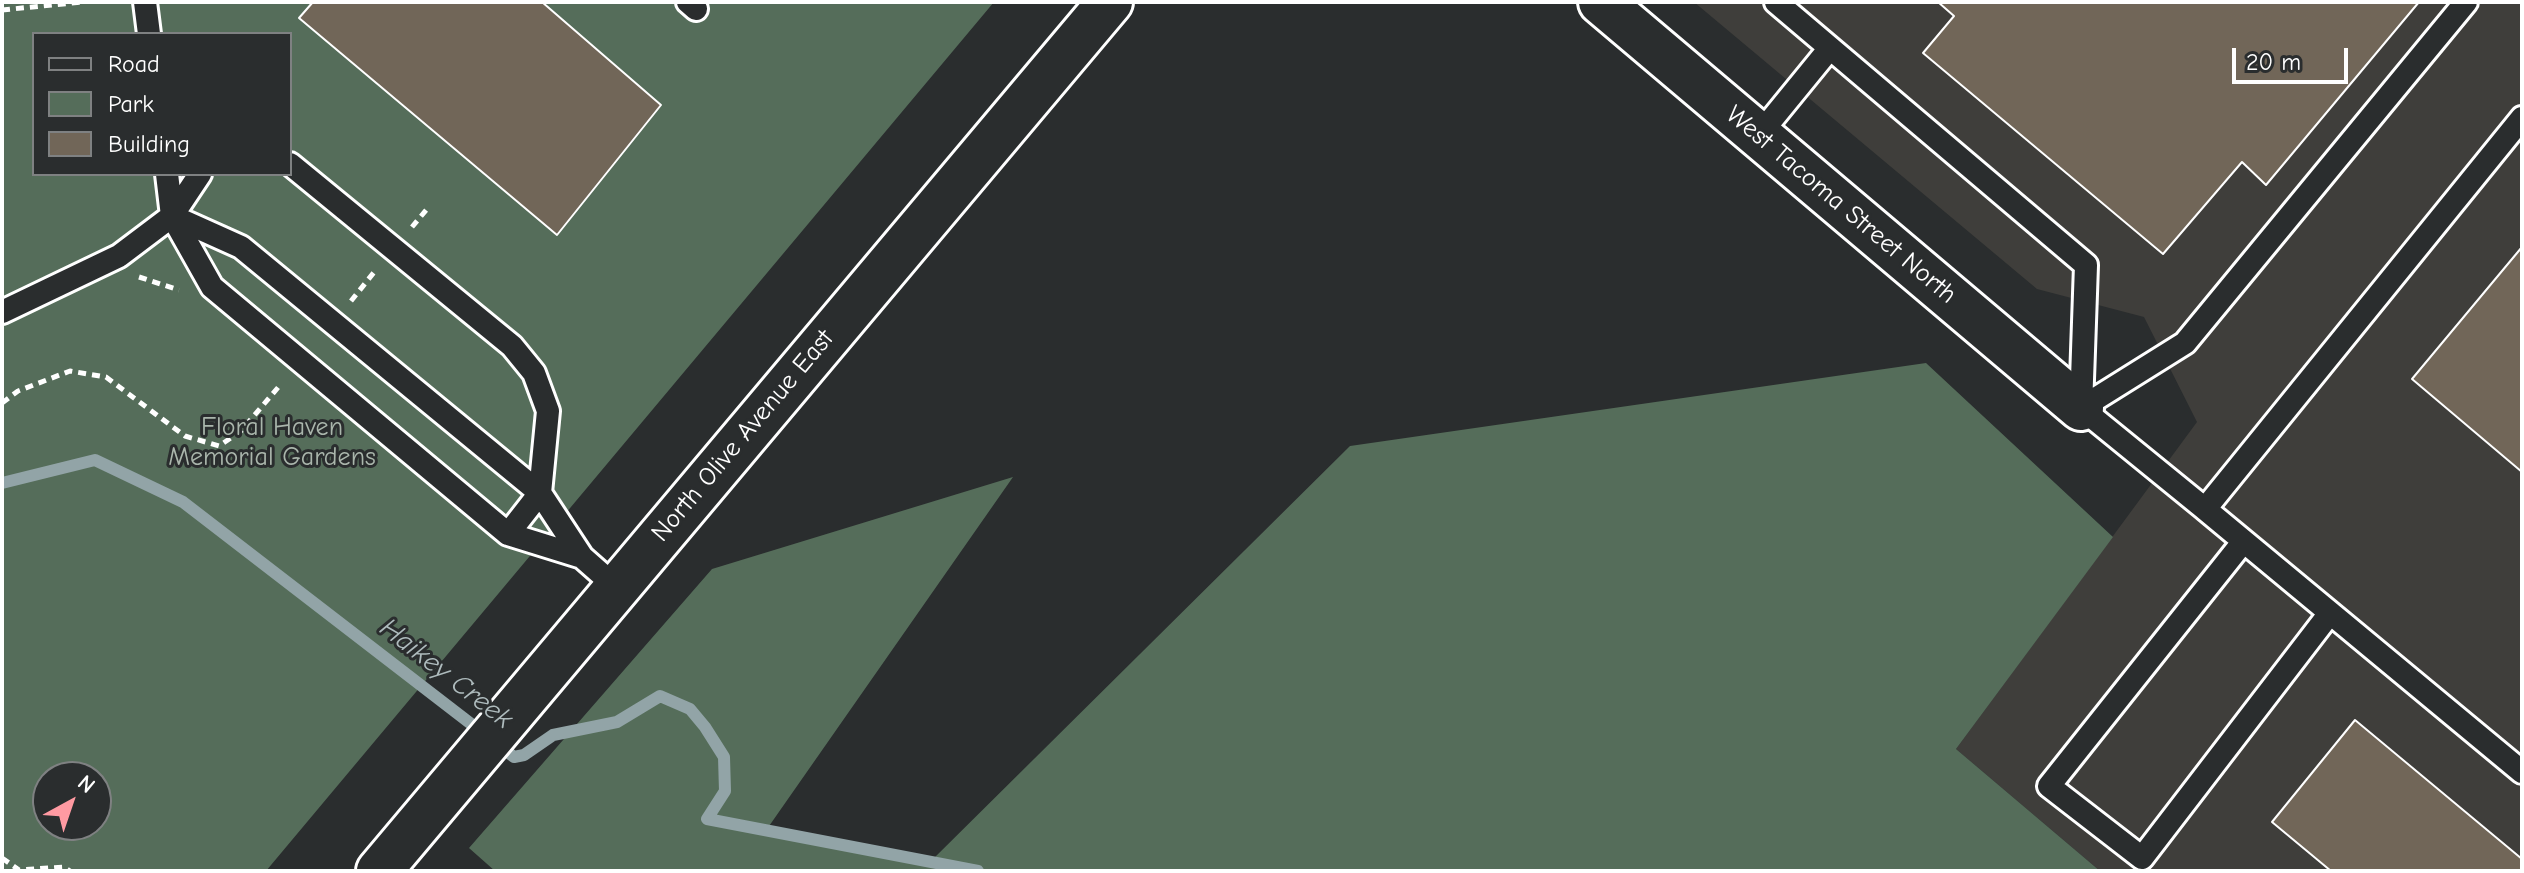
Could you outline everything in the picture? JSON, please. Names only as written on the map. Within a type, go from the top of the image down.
[{"type":"street","name":"North Olive Avenue East","points":[[379,871],[1110,2]]},
{"type":"street","name":"West Tacoma Street North","points":[[1601,2],[2081,408]]},
{"type":"lane","points":[[145,2],[149,32]]},
{"type":"lane","points":[[1776,2],[2086,265],[2081,408]]},
{"type":"lane","points":[[2081,408],[2185,343],[2466,2]]},
{"type":"lane","points":[[1759,135],[1830,48]]},
{"type":"lane","points":[[2205,509],[2522,118]]},
{"type":"lane","points":[[292,166],[512,346],[534,373],[548,411],[540,493],[508,534]]},
{"type":"lane","points":[[167,176],[172,216],[212,287],[508,534],[582,557]]},
{"type":"lane","points":[[2,312],[119,256],[172,216],[199,176]]},
{"type":"lane","points":[[172,216],[241,247],[540,493],[582,557],[616,587]]},
{"type":"lane","points":[[2081,408],[2522,772]]},
{"type":"lane","points":[[2243,542],[2049,786],[2142,858],[2330,613]]},
{"type":"path","points":[[2,10],[83,2]]},
{"type":"path","points":[[333,322],[427,209]]},
{"type":"path","points":[[137,277],[177,289],[185,295]]},
{"type":"path","points":[[2,403],[18,391],[70,371],[106,377],[185,436],[219,446],[241,431],[301,361]]},
{"type":"path","points":[[2,858],[19,870],[64,867],[70,871]]},
{"type":"shaded area","points":[[1694,2],[2522,2],[2522,871],[2100,871],[1956,749],[2197,422],[2144,317],[2037,289]]},
{"type":"green space","name":"Floral Haven Memorial Gardens","points":[[2,2],[994,2],[266,871],[2,871]]},
{"type":"green space","points":[[1926,363],[2113,537],[1956,749],[2100,871],[495,871],[469,848],[712,569],[1013,477],[767,829],[930,862],[1350,446]]},
{"type":"building","points":[[313,2],[542,2],[661,105],[557,235],[299,18]]},
{"type":"building","points":[[1938,2],[2419,2],[2266,185],[2242,162],[2163,254],[1923,53],[1954,16]]},
{"type":"building","points":[[2522,247],[2522,472],[2412,379]]},
{"type":"building","points":[[2355,720],[2522,859],[2522,871],[2331,871],[2272,822]]},
{"type":"waterway","name":"Haikey Creek","points":[[2,483],[95,460],[183,502],[514,757],[524,755],[553,735],[617,722],[660,696],[690,709],[724,757],[725,791],[707,819],[978,871]]}]
